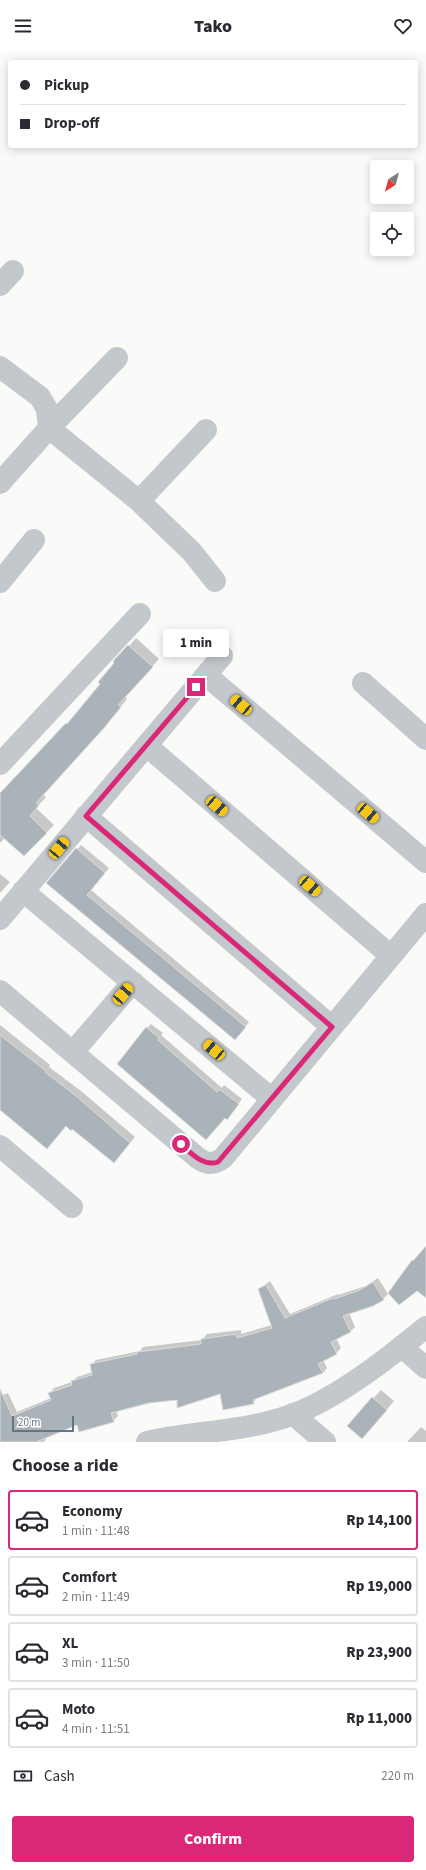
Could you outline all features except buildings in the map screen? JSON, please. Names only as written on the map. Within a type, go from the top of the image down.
[{"type":"street","points":[[0,483],[49,428],[117,358]]},
{"type":"street","points":[[0,368],[40,397],[47,408],[49,428],[139,501],[192,552],[215,581]]},
{"type":"street","points":[[139,501],[206,430]]},
{"type":"street","points":[[0,582],[34,540]]},
{"type":"street","points":[[0,764],[140,614]]},
{"type":"street","points":[[0,919],[222,656]]},
{"type":"street","points":[[206,675],[426,862]]},
{"type":"street","points":[[363,683],[426,739]]},
{"type":"street","points":[[147,746],[391,956]]},
{"type":"street","points":[[86,816],[332,1027]]},
{"type":"street","points":[[23,891],[272,1099]]},
{"type":"street","points":[[0,991],[193,1154],[209,1164],[218,1162],[222,1158],[426,914]]},
{"type":"street","points":[[73,1052],[133,982]]},
{"type":"street","points":[[0,1146],[72,1207]]},
{"type":"street","points":[[155,1441],[232,1428],[293,1414],[328,1398],[402,1347],[426,1328]]},
{"type":"street","points":[[402,1347],[426,1368]]},
{"type":"street","points":[[293,1414],[325,1442]]},
{"type":"route","points":[[181,1144],[203,1162],[209,1164],[218,1162],[332,1027],[86,816],[196,687]]}]
